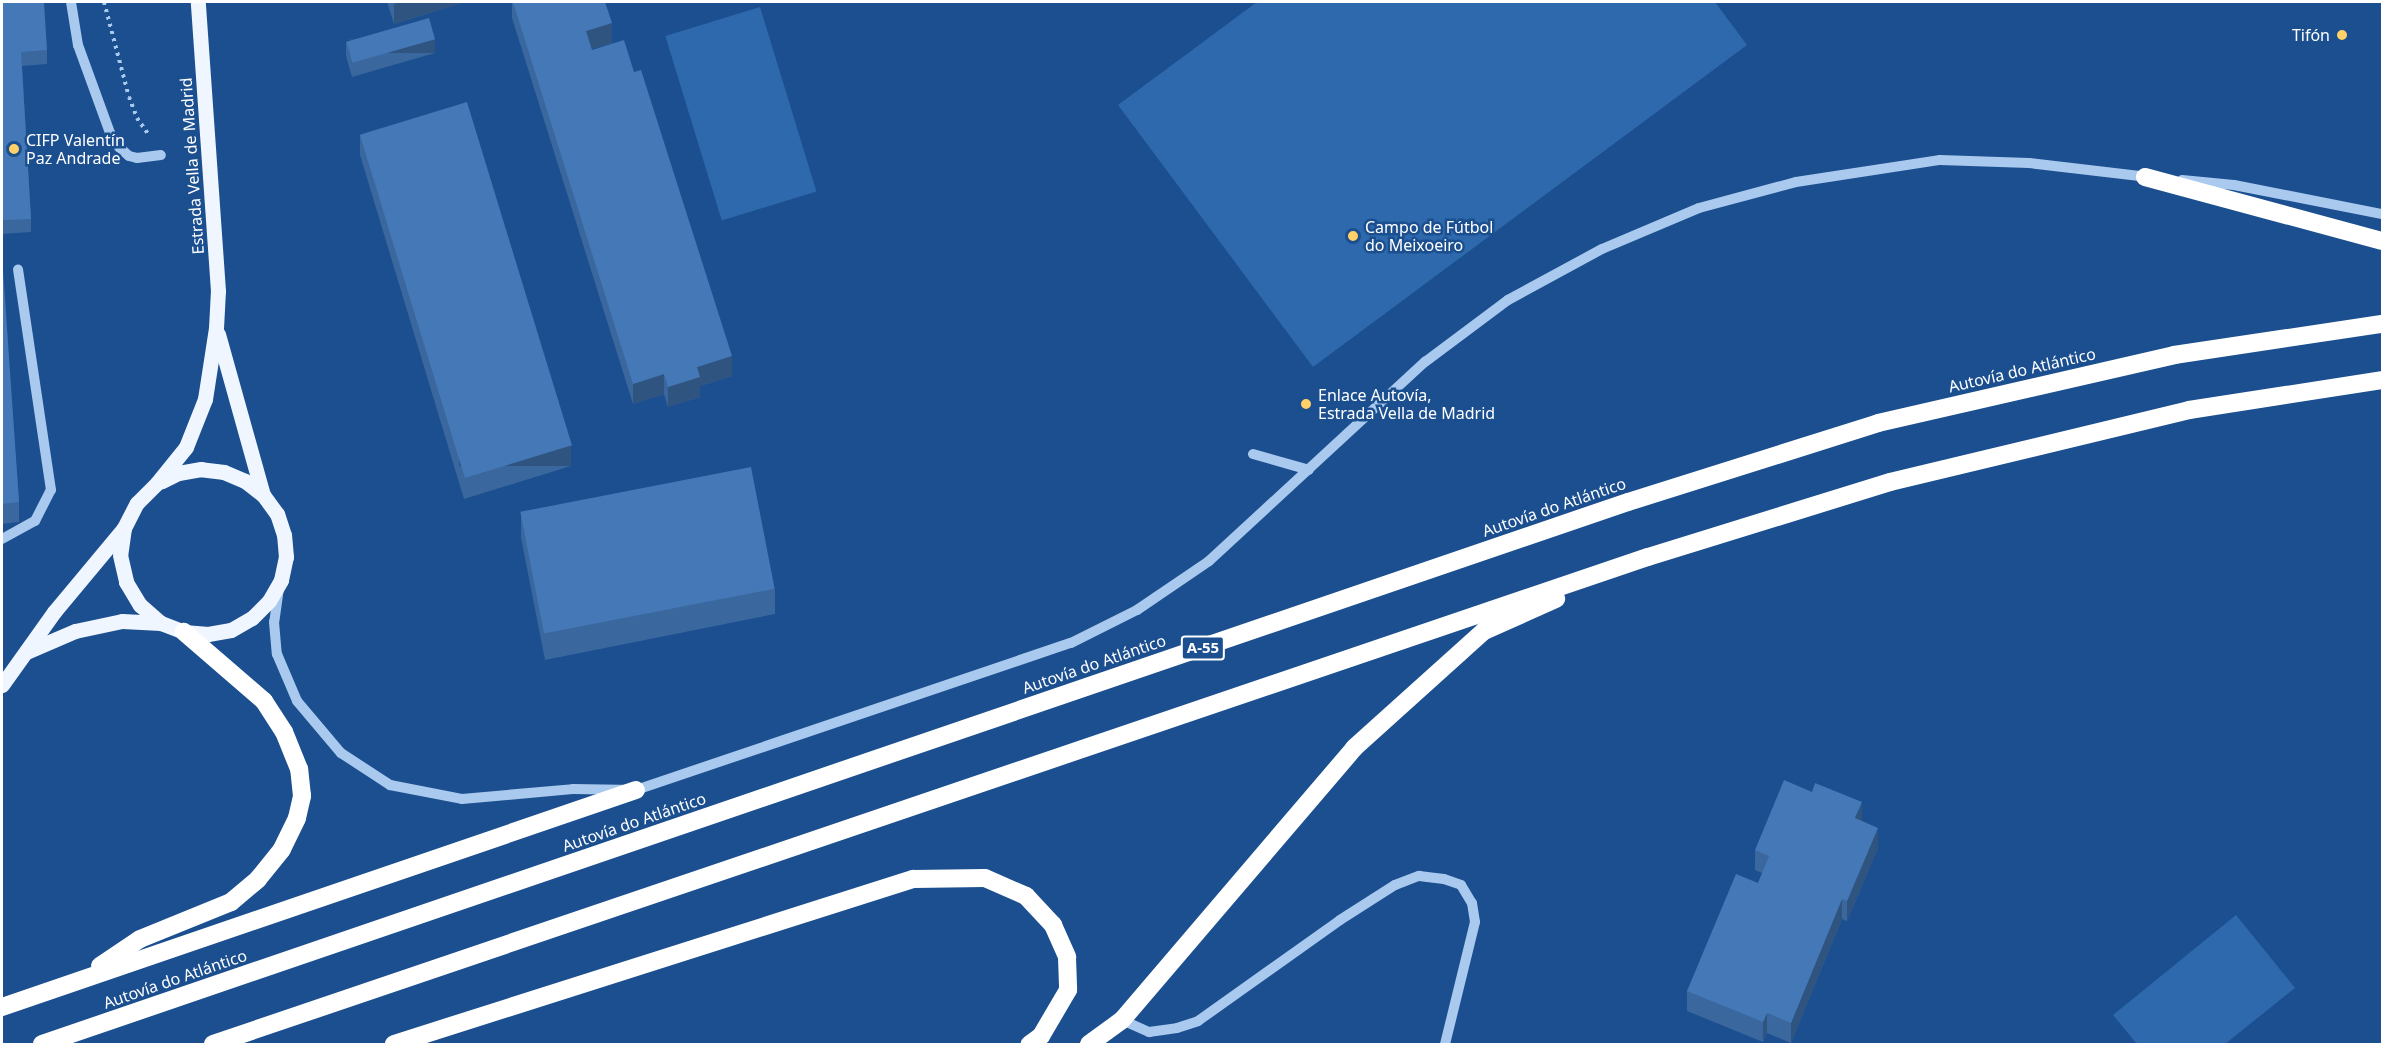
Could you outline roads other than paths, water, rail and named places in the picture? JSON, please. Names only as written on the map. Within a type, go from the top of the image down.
[{"type":"highway","points":[[2145,177],[2382,241]]},
{"type":"highway","name":"Autovía do Atlántico","points":[[42,1044],[1605,510],[1878,423],[2174,355],[2382,324]]},
{"type":"highway","points":[[213,1044],[1648,557],[1913,476],[2189,410],[2382,380]]},
{"type":"highway","points":[[1089,1044],[1122,1020],[1354,748],[1484,632],[1648,557]]},
{"type":"highway","points":[[78,980],[140,939],[231,902],[258,879],[282,849],[297,818],[302,796],[298,769],[284,732],[264,701],[184,632]]},
{"type":"highway","points":[[2,1006],[636,790]]},
{"type":"highway","points":[[394,1044],[913,879],[985,878],[1026,896],[1053,925],[1067,957],[1068,990],[1041,1036],[1030,1044]]},
{"type":"main road","name":"Estrada Vella de Madrid","points":[[2,685],[54,612],[124,528],[136,503],[157,483],[186,447],[205,399],[216,328],[218,291],[198,2]]},
{"type":"main road","name":"Estrada Vella de Madrid","points":[[26,652],[75,632],[122,621],[161,623],[184,632],[208,634],[231,630],[252,618],[269,601],[280,580],[285,557],[284,535],[277,514],[264,495],[216,328]]},
{"type":"main road","name":"Estrada Vella de Madrid","points":[[157,483],[178,473],[201,469],[224,472],[245,481],[264,495]]},
{"type":"main road","name":"Estrada Vella de Madrid","points":[[124,528],[120,555],[126,582],[140,605],[161,623]]},
{"type":"street","points":[[71,2],[78,45],[110,133],[119,147],[129,156],[137,158],[161,155]]},
{"type":"street","points":[[280,580],[274,622],[277,654],[297,700],[341,753],[390,785],[462,799],[573,789],[636,790],[1071,643],[1137,610],[1209,561],[1425,362],[1508,300],[1602,249],[1699,208],[1796,182],[1940,160],[2029,163],[2234,185],[2382,214]]},
{"type":"street","points":[[2,538],[35,521],[51,490],[18,269]]},
{"type":"street","points":[[1253,454],[1309,470]]},
{"type":"street","points":[[1122,1020],[1149,1032],[1177,1028],[1198,1021],[1340,920],[1395,885],[1419,876],[1444,879],[1461,885],[1472,903],[1475,922],[1446,1044]]},
{"type":"place","name":"Tifón","points":[[2342,35]]},
{"type":"place","name":"CIFP Valentín Paz Andrade","points":[[14,149]]},
{"type":"place","name":"Campo de Fútbol do Meixoeiro","points":[[1353,236]]},
{"type":"place","name":"Enlace Autovía, Estrada Vella de Madrid","points":[[1306,404]]}]
